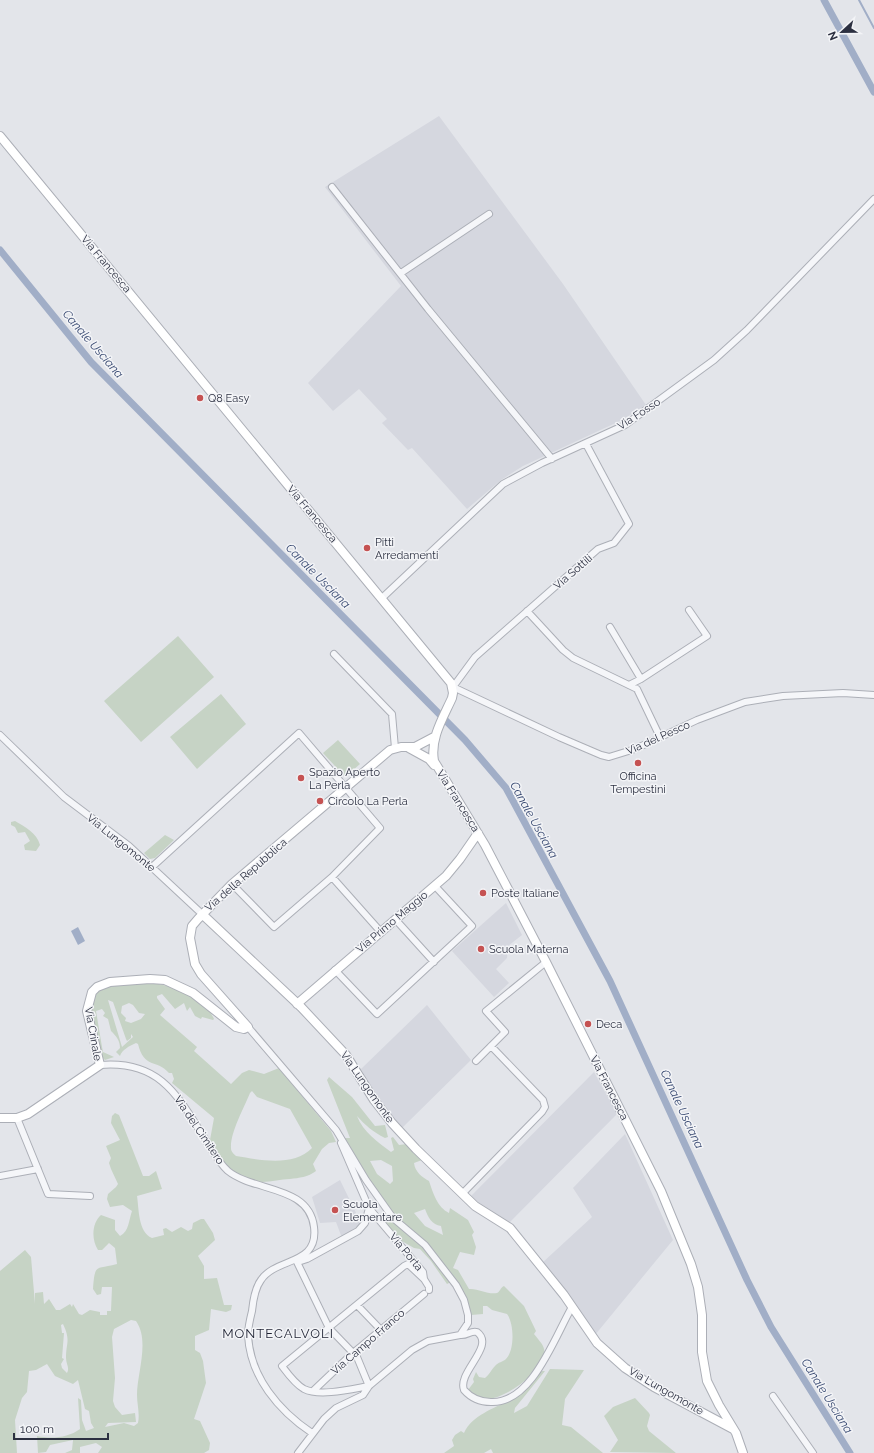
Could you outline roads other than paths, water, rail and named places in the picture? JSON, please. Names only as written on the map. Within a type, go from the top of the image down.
[{"type":"street","name":"Via Francesca","points":[[0,136],[447,677],[453,687],[452,698],[434,737],[434,761],[438,770],[478,832],[546,962],[661,1192],[691,1264],[700,1300],[702,1352],[705,1374],[713,1394],[734,1429],[743,1453]]},
{"type":"street","points":[[332,187],[428,309],[552,459]]},
{"type":"street","name":"Via Fosso","points":[[382,598],[503,484],[625,425],[714,360],[747,330],[874,200]]},
{"type":"street","points":[[401,273],[489,214]]},
{"type":"street","name":"Via Sottili","points":[[453,687],[475,657],[598,549],[614,543],[629,524],[586,444]]},
{"type":"street","points":[[629,685],[641,679],[707,636],[689,610]]},
{"type":"street","points":[[527,611],[563,650],[573,658],[637,689],[660,737]]},
{"type":"street","points":[[610,627],[641,679]]},
{"type":"street","points":[[334,654],[392,714],[395,748],[433,749]]},
{"type":"street","name":"Via del Pesco","points":[[453,687],[601,755],[609,757],[625,754],[697,720],[745,702],[783,696],[843,693],[874,695]]},
{"type":"street","points":[[152,867],[299,733],[380,828],[332,877],[274,927],[232,884]]},
{"type":"street","name":"Via Lungomonte","points":[[0,735],[64,797],[129,846],[299,1006],[346,1055],[374,1100],[392,1123],[462,1194],[476,1206],[510,1228],[572,1307],[597,1343],[625,1368],[660,1390],[734,1429]]},
{"type":"street","points":[[414,749],[434,737]]},
{"type":"street","name":"Via della Repubblica","points":[[395,748],[390,750],[345,787],[232,884],[192,926],[190,934],[191,948],[195,964],[201,974],[336,1130],[380,1201],[393,1218],[425,1245],[458,1289],[464,1300],[468,1319],[466,1327],[460,1335]]},
{"type":"street","points":[[414,749],[429,759],[438,770]]},
{"type":"street","name":"Via Primo Maggio","points":[[299,1006],[334,970],[435,886],[453,868],[478,832]]},
{"type":"street","points":[[332,877],[380,931]]},
{"type":"street","points":[[334,970],[377,1014],[472,926],[435,886]]},
{"type":"street","points":[[395,919],[434,962]]},
{"type":"street","points":[[476,1061],[505,1032],[486,1011],[546,962]]},
{"type":"street","name":"Via Crinale","points":[[0,1118],[18,1118],[28,1114],[100,1065],[87,1011],[92,992],[97,987],[110,982],[150,979],[174,983],[202,999],[236,1027],[244,1029],[248,1027]]},
{"type":"street","points":[[462,1194],[542,1112],[545,1107],[543,1100],[491,1046]]},
{"type":"street","name":"Via del Cimitero","points":[[100,1065],[128,1065],[148,1071],[159,1078],[175,1093],[225,1168],[242,1180],[290,1196],[303,1204],[312,1218],[314,1238],[307,1251],[296,1260]]},
{"type":"street","points":[[18,1118],[48,1194],[90,1196]]},
{"type":"street","name":"Via della Repubblica","points":[[336,1130],[345,1156],[369,1208]]},
{"type":"street","points":[[0,1176],[38,1169]]},
{"type":"street","points":[[312,1433],[290,1417],[266,1389],[255,1364],[248,1337],[253,1302],[260,1281],[270,1271],[296,1260],[301,1261],[307,1259],[355,1234],[365,1223],[369,1208]]},
{"type":"street","name":"Via Porta","points":[[369,1208],[379,1222],[410,1255],[424,1274],[424,1279]]},
{"type":"street","points":[[296,1260],[329,1328],[354,1353],[362,1367],[369,1386]]},
{"type":"street","name":"Via Porta","points":[[357,1305],[408,1264],[424,1279],[429,1287],[426,1292]]},
{"type":"street","name":"Via Campo Franco","points":[[313,1391],[354,1353],[426,1292]]},
{"type":"street","points":[[369,1386],[333,1392],[303,1389],[282,1366],[357,1305],[381,1330]]},
{"type":"street","points":[[298,1453],[312,1433],[336,1408],[363,1395],[369,1386],[418,1346],[432,1340],[477,1332],[481,1336],[483,1342],[463,1379],[464,1390],[473,1397],[482,1401],[501,1401],[521,1389],[537,1373],[572,1307]]},
{"type":"street","points":[[773,1396],[813,1453]]},
{"type":"water","points":[[78,927],[85,941],[78,945],[71,931]]},
{"type":"waterway","points":[[824,0],[874,92]]},
{"type":"waterway","points":[[859,0],[874,28]]},
{"type":"waterway","name":"Canale Usciana","points":[[0,250],[91,362],[465,740],[506,788],[610,981],[747,1280],[771,1327],[850,1453]]},
{"type":"place","name":"Q8 Easy","points":[[200,398]]},
{"type":"place","name":"Pitti Arredamenti","points":[[367,548]]},
{"type":"place","name":"Officina Tempestini","points":[[638,763]]},
{"type":"place","name":"Spazio Aperto La Perla","points":[[301,778]]},
{"type":"place","name":"Circolo La Perla","points":[[320,801]]},
{"type":"place","name":"Poste Italiane","points":[[483,893]]},
{"type":"place","name":"Scuola Materna","points":[[481,949]]},
{"type":"place","name":"Deca","points":[[588,1024]]},
{"type":"place","name":"Scuola Elementare","points":[[335,1210]]},
{"type":"district","name":"MONTECALVOLI","points":[[278,1333]]}]
